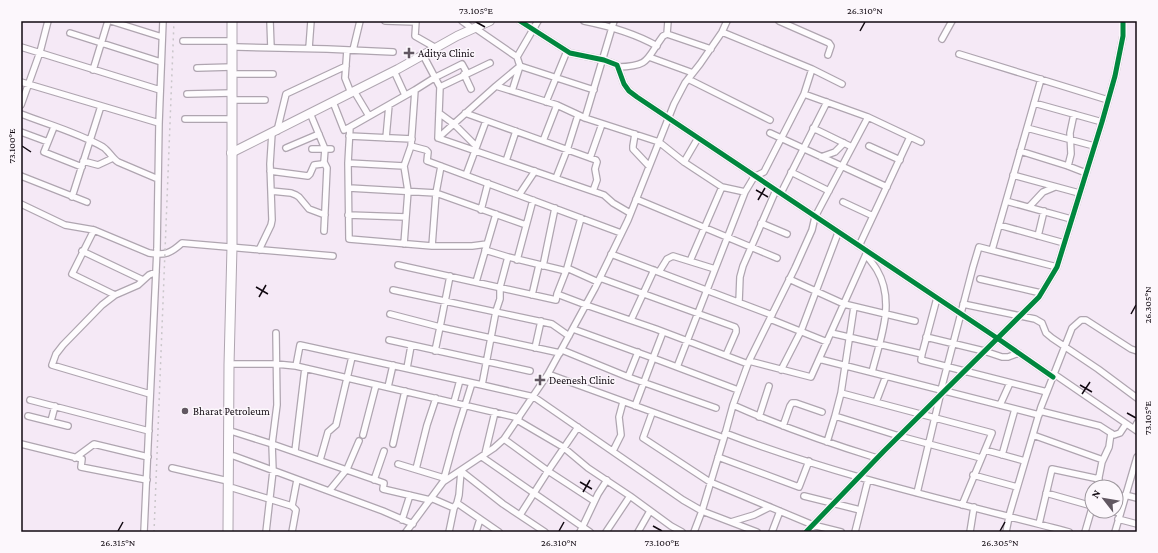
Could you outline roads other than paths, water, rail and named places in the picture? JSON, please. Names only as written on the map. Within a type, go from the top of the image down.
[{"type":"main road","points":[[228,532],[234,456],[234,44],[232,21]]},
{"type":"main road","points":[[234,44],[237,21]]},
{"type":"main road","points":[[234,96],[232,119],[234,152]]},
{"type":"main road","points":[[233,532],[229,364],[234,248]]},
{"type":"street","points":[[21,105],[40,52],[48,21]]},
{"type":"street","points":[[93,70],[110,21],[162,37]]},
{"type":"street","points":[[144,532],[156,272],[163,21]]},
{"type":"street","points":[[270,21],[271,48]]},
{"type":"street","points":[[309,48],[311,21]]},
{"type":"street","points":[[360,21],[350,50],[345,78],[369,116]]},
{"type":"street","points":[[385,21],[416,22],[415,36],[436,48]]},
{"type":"street","points":[[462,21],[517,57],[520,66],[512,91]]},
{"type":"street","points":[[234,152],[490,21]]},
{"type":"street","points":[[520,21],[570,53],[613,63],[618,67],[621,78],[629,91],[637,98],[669,118],[754,177],[778,191],[867,253],[1135,430],[1137,423]]},
{"type":"street","points":[[517,57],[538,21]]},
{"type":"street","points":[[584,21],[606,26],[640,37],[657,46]]},
{"type":"street","points":[[585,118],[604,60],[614,21]]},
{"type":"street","points":[[667,34],[668,21]]},
{"type":"street","points":[[398,464],[443,480],[461,471],[484,456],[504,439],[534,397],[561,352],[599,280],[621,233],[674,104],[688,79],[722,32],[727,21]]},
{"type":"street","points":[[779,21],[829,43],[831,47],[828,55]]},
{"type":"street","points":[[942,39],[952,21]]},
{"type":"street","points":[[806,532],[858,477],[1020,316],[1041,293],[1057,267],[1102,122],[1115,76],[1123,36],[1123,21]]},
{"type":"street","points":[[722,32],[812,69],[842,84]]},
{"type":"street","points":[[70,33],[161,62]]},
{"type":"street","points":[[618,67],[638,66],[642,64],[649,57],[663,36],[667,34]]},
{"type":"street","points":[[667,34],[711,49]]},
{"type":"street","points":[[183,41],[271,48],[309,48],[394,52]]},
{"type":"street","points":[[21,48],[40,52],[160,90]]},
{"type":"street","points":[[546,102],[567,51]]},
{"type":"street","points":[[958,54],[1108,100]]},
{"type":"street","points":[[423,55],[440,87],[438,138]]},
{"type":"street","points":[[649,57],[693,73]]},
{"type":"street","points":[[440,87],[490,63]]},
{"type":"street","points":[[333,102],[344,130],[434,78],[462,64],[471,89]]},
{"type":"street","points":[[259,250],[272,223],[272,191],[270,171],[275,132],[286,94],[346,66]]},
{"type":"street","points":[[520,66],[594,90]]},
{"type":"street","points":[[438,138],[520,66]]},
{"type":"street","points":[[197,68],[273,74]]},
{"type":"street","points":[[677,367],[745,192],[754,177],[764,172],[804,94],[812,69]]},
{"type":"street","points":[[394,71],[405,96]]},
{"type":"street","points":[[688,79],[770,120]]},
{"type":"street","points":[[992,250],[1041,79]]},
{"type":"street","points":[[21,82],[159,123]]},
{"type":"street","points":[[496,86],[557,105],[585,118],[659,142],[684,162],[722,187],[745,192]]},
{"type":"street","points":[[404,244],[408,191],[404,166],[411,146],[415,90]]},
{"type":"street","points":[[187,94],[234,96],[265,100]]},
{"type":"street","points":[[804,94],[868,117],[921,142]]},
{"type":"street","points":[[739,302],[741,271],[751,247],[778,191],[791,172],[826,102]]},
{"type":"street","points":[[1034,103],[1102,122]]},
{"type":"street","points":[[386,138],[389,105]]},
{"type":"street","points":[[543,141],[557,105]]},
{"type":"street","points":[[72,196],[101,106]]},
{"type":"street","points":[[310,113],[325,149],[324,162],[327,168],[324,231]]},
{"type":"street","points":[[439,113],[454,124],[475,148]]},
{"type":"street","points":[[465,113],[590,158],[597,162],[595,169],[597,180],[593,191]]},
{"type":"street","points":[[21,114],[90,140],[107,150],[118,162],[158,179]]},
{"type":"street","points":[[1068,166],[1071,154],[1070,140],[1074,114]]},
{"type":"street","points":[[556,178],[578,115]]},
{"type":"street","points":[[694,532],[702,511],[733,405],[749,363],[812,230],[815,217],[868,117]]},
{"type":"street","points":[[185,119],[232,119]]},
{"type":"street","points":[[466,175],[486,121]]},
{"type":"street","points":[[590,158],[602,124]]},
{"type":"street","points":[[54,127],[44,152],[82,164],[98,165],[113,158]]},
{"type":"street","points":[[350,127],[348,163],[348,237],[350,240],[432,246],[486,247],[508,258],[566,269],[730,325],[736,329],[726,356]]},
{"type":"street","points":[[813,128],[852,147]]},
{"type":"street","points":[[1027,128],[1094,146]]},
{"type":"street","points":[[506,161],[516,131]]},
{"type":"street","points":[[21,132],[48,142]]},
{"type":"street","points":[[770,133],[887,187]]},
{"type":"street","points":[[286,148],[319,134]]},
{"type":"street","points":[[635,134],[632,146],[633,149],[649,166]]},
{"type":"street","points":[[349,136],[412,139]]},
{"type":"street","points":[[859,246],[910,137]]},
{"type":"street","points":[[438,138],[475,148],[506,161],[606,196],[613,203],[630,213]]},
{"type":"street","points":[[684,162],[698,138]]},
{"type":"street","points":[[821,157],[835,152],[844,143]]},
{"type":"street","points":[[411,146],[426,150],[428,152],[428,162],[621,233]]},
{"type":"street","points":[[869,146],[900,160]]},
{"type":"street","points":[[312,149],[331,149]]},
{"type":"street","points":[[1020,151],[1086,173]]},
{"type":"street","points":[[270,171],[308,176],[314,165],[322,164],[324,162]]},
{"type":"street","points":[[348,163],[404,166]]},
{"type":"street","points":[[432,246],[436,193],[441,166]]},
{"type":"street","points":[[519,195],[535,171]]},
{"type":"street","points":[[791,172],[829,191]]},
{"type":"street","points":[[1013,175],[1079,194]]},
{"type":"street","points":[[21,176],[87,202]]},
{"type":"street","points":[[481,210],[488,183]]},
{"type":"street","points":[[690,261],[722,187]]},
{"type":"street","points":[[1028,207],[1043,192],[1055,187]]},
{"type":"street","points":[[348,188],[436,193],[526,225]]},
{"type":"street","points":[[272,191],[296,195],[309,209],[325,215]]},
{"type":"street","points":[[636,199],[777,258]]},
{"type":"street","points":[[517,260],[533,200]]},
{"type":"street","points":[[1006,201],[1071,219]]},
{"type":"street","points":[[843,202],[873,216]]},
{"type":"street","points":[[21,204],[65,225],[94,230],[156,255],[171,252],[182,243],[333,256]]},
{"type":"street","points":[[532,295],[555,208]]},
{"type":"street","points":[[1038,236],[1044,211]]},
{"type":"street","points":[[476,282],[496,214]]},
{"type":"street","points":[[348,215],[406,217]]},
{"type":"street","points":[[398,265],[556,300],[580,218]]},
{"type":"street","points":[[762,223],[787,234]]},
{"type":"street","points":[[999,225],[1064,243]]},
{"type":"street","points":[[94,230],[82,251],[72,274],[115,294]]},
{"type":"street","points":[[781,370],[801,331],[838,233]]},
{"type":"street","points":[[917,493],[947,367],[979,247],[1057,267]]},
{"type":"street","points":[[82,251],[143,280]]},
{"type":"street","points":[[557,294],[687,340],[726,356],[749,363],[811,377],[867,253]]},
{"type":"street","points":[[867,253],[882,281],[886,299],[886,314],[872,372]]},
{"type":"street","points":[[611,254],[739,302],[826,342]]},
{"type":"street","points":[[631,320],[642,294],[656,271],[671,256],[715,269]]},
{"type":"street","points":[[482,385],[496,311],[500,300],[500,287],[508,258]]},
{"type":"street","points":[[150,394],[52,365],[56,354],[63,345],[102,305],[115,294],[133,287],[156,272]]},
{"type":"street","points":[[435,351],[450,276]]},
{"type":"street","points":[[789,279],[844,304],[915,320]]},
{"type":"street","points":[[980,279],[1041,293]]},
{"type":"street","points":[[393,290],[541,321],[552,324],[569,336]]},
{"type":"street","points":[[937,298],[920,360],[1047,392]]},
{"type":"street","points":[[963,304],[1035,319],[1041,322],[1048,335],[1064,348],[1098,369],[1137,398]]},
{"type":"street","points":[[827,442],[841,393],[854,307]]},
{"type":"street","points":[[390,314],[536,348],[561,352],[716,408]]},
{"type":"street","points":[[1006,532],[1017,487],[1039,413],[1072,328],[1079,321],[1082,320],[1088,322],[1130,349],[1137,351]]},
{"type":"street","points":[[536,348],[541,321]]},
{"type":"street","points":[[573,329],[738,390]]},
{"type":"street","points":[[635,406],[663,332]]},
{"type":"street","points":[[266,532],[273,471],[272,444],[277,405],[276,333]]},
{"type":"street","points":[[831,333],[922,354]]},
{"type":"street","points":[[926,337],[1006,358],[1019,353]]},
{"type":"street","points":[[389,340],[530,371]]},
{"type":"street","points":[[296,366],[300,345],[534,397],[683,500],[702,511],[748,530],[757,532]]},
{"type":"street","points":[[407,368],[412,346]]},
{"type":"street","points":[[628,377],[638,352]]},
{"type":"street","points":[[320,460],[328,432],[336,425],[352,356]]},
{"type":"street","points":[[819,359],[942,392],[1100,426],[1114,435],[1120,433],[1126,424]]},
{"type":"street","points":[[234,364],[276,364],[296,366],[454,402],[518,419],[564,448],[650,511],[670,529],[682,532]]},
{"type":"street","points":[[388,387],[393,365]]},
{"type":"street","points":[[295,451],[304,368]]},
{"type":"street","points":[[548,374],[652,413],[858,477],[1069,532]]},
{"type":"street","points":[[876,402],[886,376]]},
{"type":"street","points":[[454,402],[460,380]]},
{"type":"street","points":[[406,532],[443,480],[472,383]]},
{"type":"street","points":[[1000,405],[1010,383]]},
{"type":"street","points":[[363,435],[376,385]]},
{"type":"street","points":[[759,417],[769,386]]},
{"type":"street","points":[[393,444],[406,391]]},
{"type":"street","points":[[841,393],[992,433],[980,458],[962,505]]},
{"type":"street","points":[[416,470],[427,425],[436,398]]},
{"type":"street","points":[[30,400],[149,431]]},
{"type":"street","points":[[612,451],[618,443],[621,435],[619,417],[623,402]]},
{"type":"street","points":[[783,426],[792,403],[822,412]]},
{"type":"street","points":[[733,405],[783,426],[877,458]]},
{"type":"street","points":[[50,421],[55,406]]},
{"type":"street","points":[[1002,455],[1016,409]]},
{"type":"street","points":[[484,456],[495,412]]},
{"type":"street","points":[[652,413],[643,438],[710,482],[813,525],[841,532]]},
{"type":"street","points":[[28,416],[68,426]]},
{"type":"street","points":[[835,416],[899,436],[980,458]]},
{"type":"street","points":[[520,515],[578,427]]},
{"type":"street","points":[[234,432],[295,451],[384,483],[383,489],[456,506],[480,519],[499,532]]},
{"type":"street","points":[[1039,524],[1053,469],[1099,479],[1103,460],[1108,450],[1111,433]]},
{"type":"street","points":[[1033,435],[1103,460]]},
{"type":"street","points":[[504,439],[548,471],[594,501]]},
{"type":"street","points":[[329,492],[347,469],[358,441]]},
{"type":"street","points":[[21,444],[82,459],[81,467],[147,480]]},
{"type":"street","points":[[75,458],[94,444],[148,456]]},
{"type":"street","points":[[985,450],[1025,461]]},
{"type":"street","points":[[374,480],[384,451]]},
{"type":"street","points":[[234,456],[383,511],[413,524]]},
{"type":"street","points":[[484,456],[581,530],[590,532]]},
{"type":"street","points":[[718,457],[799,487],[809,461]]},
{"type":"street","points":[[1124,498],[1137,457]]},
{"type":"street","points":[[172,468],[231,484],[269,499],[292,506],[296,510],[292,532]]},
{"type":"street","points":[[450,532],[459,495],[461,471]]},
{"type":"street","points":[[461,471],[503,504],[544,532]]},
{"type":"street","points":[[974,475],[1017,487]]},
{"type":"street","points":[[292,506],[297,480]]},
{"type":"street","points":[[581,530],[594,501],[607,480]]},
{"type":"street","points":[[855,532],[868,480]]},
{"type":"street","points":[[1046,493],[1084,505]]},
{"type":"street","points":[[402,520],[410,495]]},
{"type":"street","points":[[1125,495],[1137,498]]},
{"type":"street","points":[[606,532],[630,496]]},
{"type":"street","points":[[804,496],[860,510]]},
{"type":"street","points":[[730,522],[754,515],[770,507]]},
{"type":"street","points":[[970,532],[974,507]]},
{"type":"street","points":[[638,532],[650,511]]},
{"type":"street","points":[[772,532],[780,511]]},
{"type":"street","points":[[1124,518],[1137,524]]},
{"type":"street","points":[[476,532],[480,519]]},
{"type":"street","points":[[1086,532],[1089,519]]},
{"type":"street","points":[[1115,532],[1118,519]]},
{"type":"railway","points":[[154,532],[174,21]]},
{"type":"place","name":"Aditya Clinic","points":[[409,53]]},
{"type":"place","name":"Deenesh Clinic","points":[[540,380]]},
{"type":"place","name":"Bharat Petroleum","points":[[185,411]]}]
